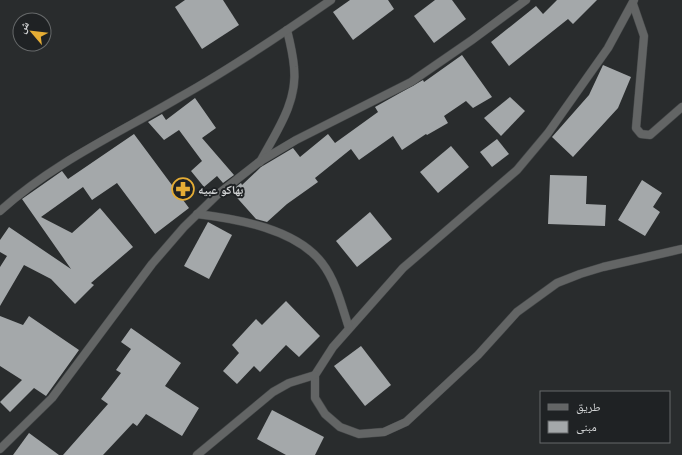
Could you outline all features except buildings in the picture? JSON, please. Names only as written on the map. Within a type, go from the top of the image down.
[{"type":"street","points":[[0,211],[58,166],[181,97],[287,30],[331,0]]},
{"type":"street","points":[[0,449],[52,398],[148,270],[184,227],[217,195],[259,162],[296,140],[411,82],[472,40],[526,0]]},
{"type":"street","points":[[634,2],[644,36],[636,128],[641,134],[650,136],[682,107]]},
{"type":"street","points":[[634,2],[608,48],[548,133],[516,170],[403,268],[333,347],[315,375],[315,398],[325,414],[340,427],[359,434],[384,432],[406,422],[478,355],[517,312],[558,283],[592,271],[682,249]]},
{"type":"street","points":[[259,162],[288,111],[294,91],[294,68],[287,30]]},
{"type":"street","points":[[198,214],[234,218],[276,232],[302,244],[323,264],[338,294],[349,328]]},
{"type":"street","points":[[197,455],[272,392],[289,383],[315,375]]},
{"type":"place","name":"بهاكو عبيه","points":[[183,189]]}]
